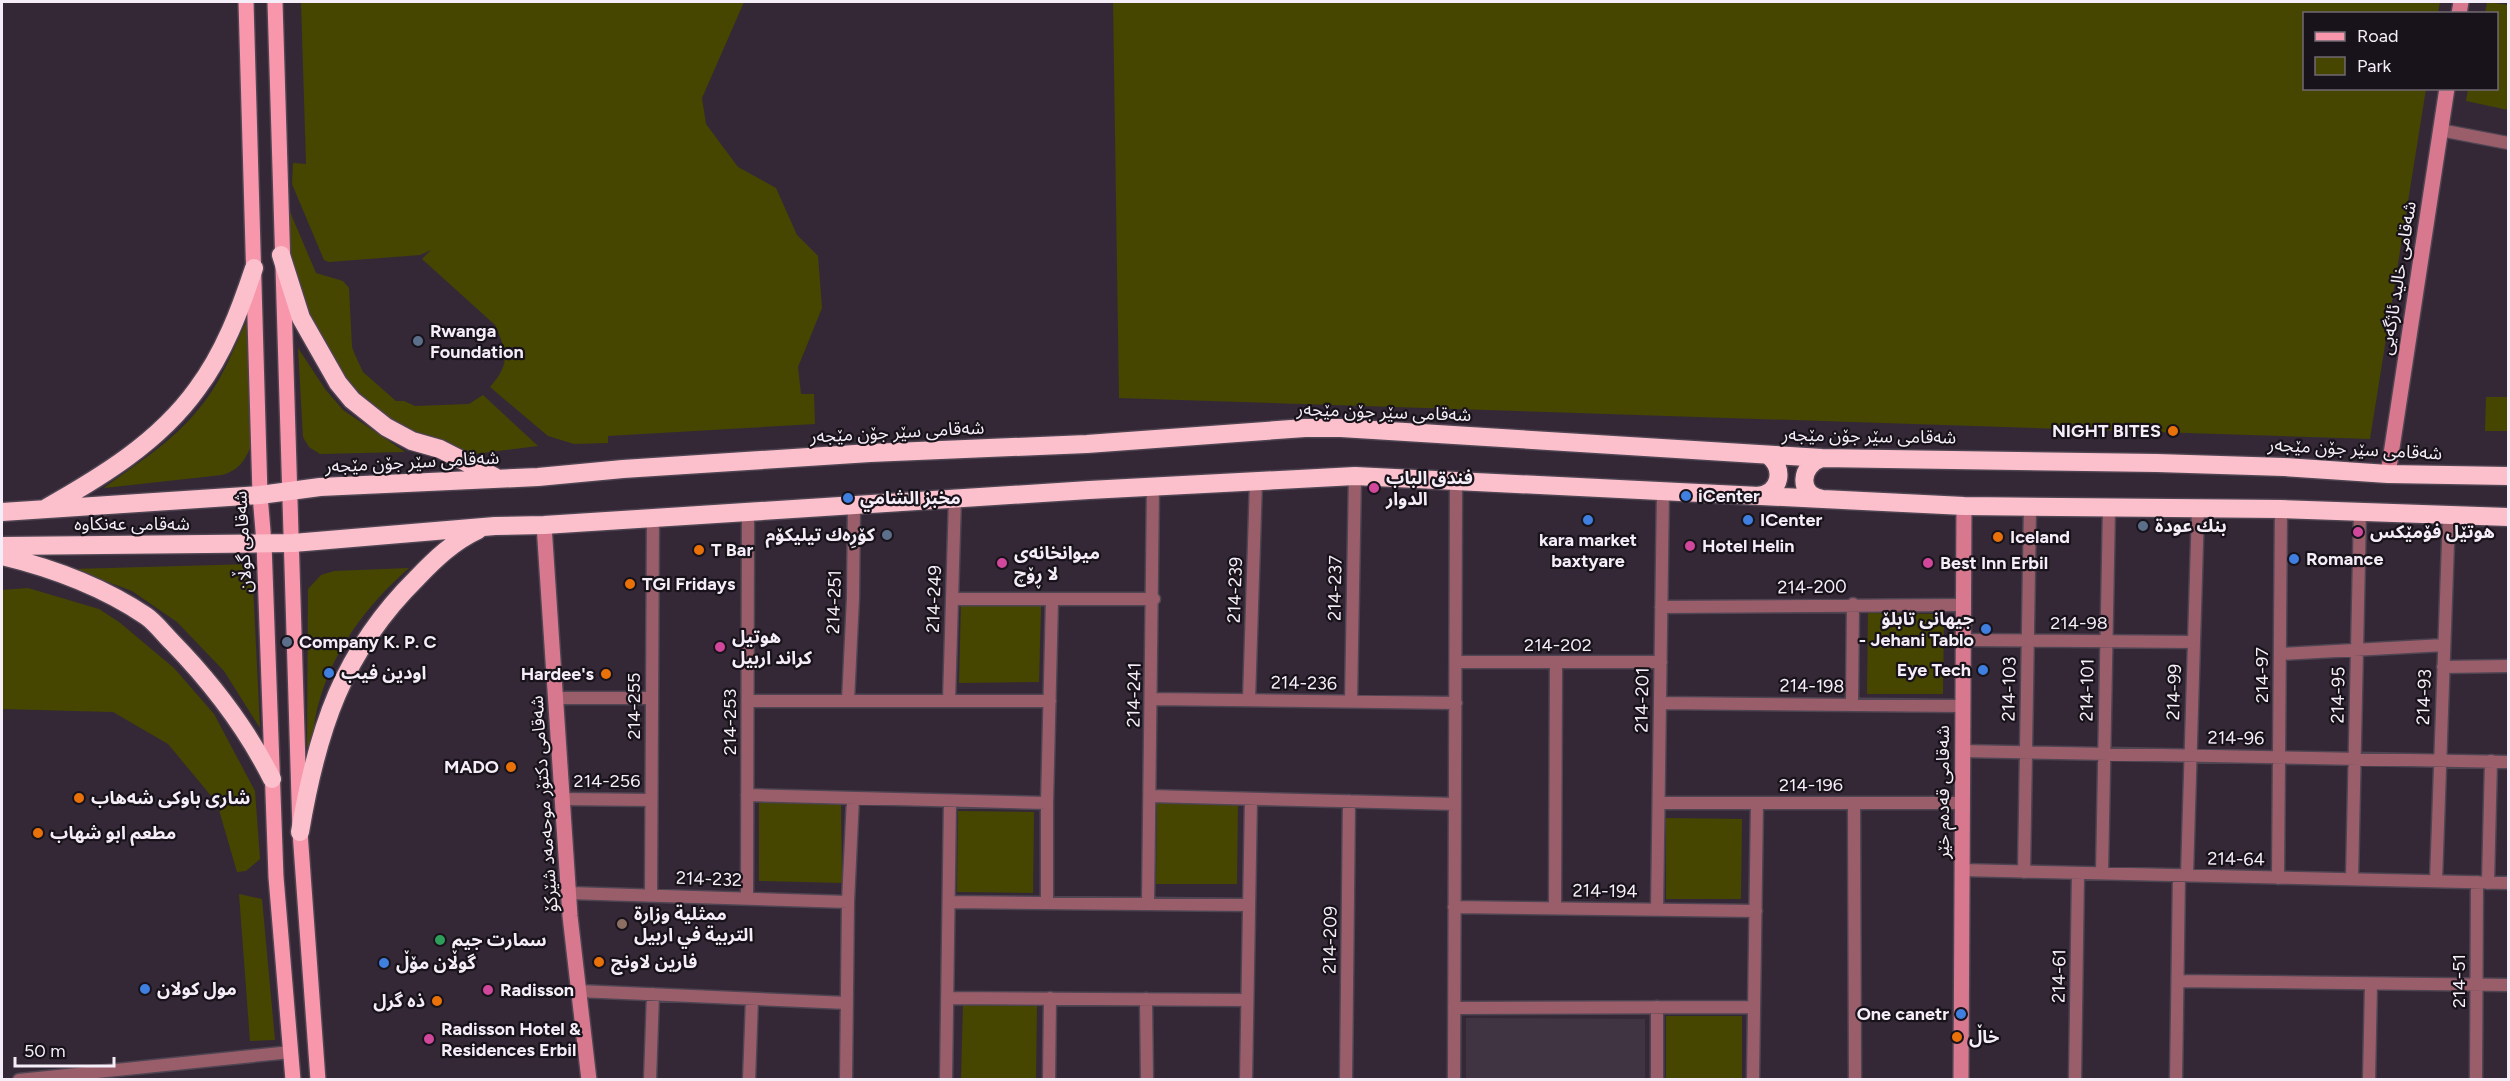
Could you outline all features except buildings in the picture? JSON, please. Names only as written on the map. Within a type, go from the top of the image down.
[{"type":"highway","points":[[281,255],[301,318],[338,383],[352,400],[386,427],[412,441],[440,449],[500,478]]},
{"type":"highway","points":[[41,510],[98,478],[135,451],[172,418],[198,389],[238,317],[254,268]]},
{"type":"highway","name":"شەقامی سێر جۆن مێجەر","points":[[260,495],[320,487],[500,478],[870,453],[1088,444],[1305,428],[1341,428],[1822,458],[2284,467],[2388,474],[2508,476]]},
{"type":"highway","points":[[1758,496],[1770,492],[1778,482],[1777,464],[1768,455]]},
{"type":"highway","points":[[1822,458],[1810,465],[1804,476],[1807,489],[1811,494],[1822,499]]},
{"type":"highway","points":[[264,543],[292,543],[495,526],[544,525],[854,504],[1355,476],[1964,506],[2281,509],[2508,517]]},
{"type":"highway","name":"شەقامی عەنکاوە","points":[[2,512],[260,495]]},
{"type":"highway","points":[[300,832],[322,730],[339,685],[364,641],[400,594],[449,547],[478,530],[495,526]]},
{"type":"highway","name":"شەقامی عەنکاوە","points":[[2,546],[264,543]]},
{"type":"highway","points":[[2,556],[74,579],[112,596],[148,617],[203,676],[260,755],[272,779]]},
{"type":"main road","name":"شەقامی گوڵان","points":[[246,2],[260,495],[264,543],[276,877],[293,1080]]},
{"type":"main road","points":[[275,2],[300,832],[318,1080]]},
{"type":"street","name":"شەقامی خالید ئاژگەیی","points":[[2388,474],[2446,90]]},
{"type":"street","points":[[2440,130],[2508,143]]},
{"type":"street","name":"214-237","points":[[1351,702],[1355,476]]},
{"type":"street","name":"214-239","points":[[1249,700],[1256,481]]},
{"type":"street","points":[[1454,1080],[1456,482]]},
{"type":"street","name":"214-241","points":[[1148,904],[1154,599],[1153,487]]},
{"type":"street","name":"214-201","points":[[1657,910],[1663,491]]},
{"type":"street","name":"214-249","points":[[949,701],[955,498]]},
{"type":"street","name":"214-251","points":[[848,701],[853,598],[854,504]]},
{"type":"street","name":"شەقامی قەدەم خێر","points":[[1961,1080],[1964,506]]},
{"type":"street","name":"214-103","points":[[2024,872],[2030,507]]},
{"type":"street","name":"214-101","points":[[2102,873],[2109,508]]},
{"type":"street","name":"214-99","points":[[2176,1080],[2178,981],[2190,756],[2198,509]]},
{"type":"street","name":"214-97","points":[[2278,878],[2281,509]]},
{"type":"street","name":"214-253","points":[[747,898],[748,511]]},
{"type":"street","name":"214-95","points":[[2352,879],[2360,512]]},
{"type":"street","name":"214-93","points":[[2436,881],[2449,514]]},
{"type":"street","name":"214-255","points":[[651,895],[653,517]]},
{"type":"street","name":"شەقامی دکتۆر موحەمەد شێرکۆ","points":[[544,525],[569,893],[589,1080]]},
{"type":"street","points":[[952,599],[1154,599]]},
{"type":"street","points":[[1047,903],[1052,600]]},
{"type":"street","points":[[1852,705],[1853,604]]},
{"type":"street","name":"214-200","points":[[1662,607],[1963,605]]},
{"type":"street","name":"214-98","points":[[1963,640],[2194,642]]},
{"type":"street","points":[[2280,654],[2444,645]]},
{"type":"street","name":"214-202","points":[[1456,662],[1661,662]]},
{"type":"street","points":[[1555,908],[1556,663]]},
{"type":"street","points":[[2444,667],[2508,666]]},
{"type":"street","points":[[557,698],[652,698]]},
{"type":"street","name":"214-236","points":[[1152,699],[1456,703]]},
{"type":"street","points":[[748,701],[1050,701]]},
{"type":"street","name":"214-198","points":[[1660,703],[1963,706]]},
{"type":"street","name":"214-96","points":[[1963,751],[2508,762]]},
{"type":"street","name":"214-51","points":[[2476,1080],[2476,985],[2491,761]]},
{"type":"street","points":[[747,795],[1047,803]]},
{"type":"street","points":[[1150,796],[1455,804]]},
{"type":"street","points":[[846,1080],[848,902],[853,798]]},
{"type":"street","name":"214-256","points":[[562,799],[651,800]]},
{"type":"street","points":[[1246,1080],[1251,799]]},
{"type":"street","points":[[946,1080],[950,801]]},
{"type":"street","name":"214-209","points":[[1346,1080],[1349,801]]},
{"type":"street","name":"214-196","points":[[1659,803],[1963,803]]},
{"type":"street","points":[[1753,1080],[1757,803]]},
{"type":"street","points":[[1854,803],[1855,1080]]},
{"type":"street","name":"214-64","points":[[1962,870],[2508,883]]},
{"type":"street","name":"214-61","points":[[2075,1080],[2078,873]]},
{"type":"street","name":"214-232","points":[[569,893],[848,902]]},
{"type":"street","points":[[948,902],[1249,904]]},
{"type":"street","name":"214-194","points":[[1454,907],[1755,911]]},
{"type":"street","points":[[2178,981],[2508,986]]},
{"type":"street","points":[[2369,1080],[2371,984]]},
{"type":"street","points":[[579,991],[847,1003]]},
{"type":"street","points":[[650,1080],[653,994]]},
{"type":"street","points":[[947,998],[1247,1000]]},
{"type":"street","points":[[1049,1080],[1050,998]]},
{"type":"street","points":[[749,1080],[752,999]]},
{"type":"street","points":[[1146,999],[1147,1080]]},
{"type":"street","points":[[1657,1007],[1657,1080]]},
{"type":"street","points":[[1454,1008],[1754,1007]]},
{"type":"street","points":[[19,1080],[291,1052]]},
{"type":"shaded area","points":[[1466,1018],[1645,1019],[1645,1079],[1466,1079]]},
{"type":"green space","points":[[301,2],[744,2],[702,98],[706,124],[738,167],[776,188],[797,235],[818,256],[822,308],[798,367],[801,394],[814,394],[815,424],[608,436],[608,443],[574,444],[548,436],[490,387],[497,379],[504,364],[504,350],[499,334],[495,325],[422,259],[431,250],[420,255],[329,262],[324,260],[292,184],[293,163],[306,164]]},
{"type":"green space","points":[[1113,2],[2440,2],[2438,12],[2303,12],[2303,90],[2426,90],[2370,439],[1119,398]]},
{"type":"green space","points":[[2487,2],[2508,5],[2508,110],[2466,101],[2468,90],[2498,90],[2498,12],[2485,12]]},
{"type":"green space","points":[[290,212],[316,273],[343,281],[349,288],[352,347],[363,372],[396,401],[404,401],[415,406],[469,404],[483,395],[538,446],[466,455],[392,422],[348,385],[320,342],[290,273]]},
{"type":"green space","points":[[248,318],[251,446],[240,465],[233,471],[222,475],[104,488],[165,443],[197,411],[220,378]]},
{"type":"green space","points":[[298,348],[325,389],[343,410],[405,452],[320,454],[309,447],[303,437]]},
{"type":"green space","points":[[2486,397],[2508,397],[2508,431],[2485,431]]},
{"type":"green space","points":[[252,564],[260,728],[224,671],[177,622],[132,591],[73,569]]},
{"type":"green space","points":[[409,568],[366,612],[343,645],[325,682],[311,743],[307,748],[308,589],[321,575],[334,571]]},
{"type":"green space","points":[[28,588],[99,609],[119,622],[174,668],[214,714],[255,791],[260,859],[246,871],[237,872],[217,803],[168,744],[113,712],[2,709],[2,590]]},
{"type":"green space","points":[[961,603],[1041,606],[1039,682],[959,683]]},
{"type":"green space","points":[[1868,613],[1944,614],[1943,694],[1867,694]]},
{"type":"green space","points":[[841,802],[842,883],[759,881],[759,803]]},
{"type":"green space","points":[[1238,802],[1237,884],[1156,884],[1157,803]]},
{"type":"green space","points":[[958,811],[1034,812],[1033,893],[957,892]]},
{"type":"green space","points":[[1666,818],[1742,819],[1741,899],[1666,899]]},
{"type":"green space","points":[[239,894],[262,899],[275,1040],[250,1041]]},
{"type":"green space","points":[[963,1004],[1037,1005],[1036,1079],[961,1079]]},
{"type":"green space","points":[[1666,1016],[1742,1016],[1742,1079],[1666,1079]]},
{"type":"place","name":"Rwanga Foundation","points":[[418,341]]},
{"type":"place","name":"NIGHT BITES","points":[[2173,431]]},
{"type":"place","name":"فندق الباب الدوار","points":[[1374,488]]},
{"type":"place","name":"iCenter","points":[[1686,496]]},
{"type":"place","name":"مخبز الشامي","points":[[848,498]]},
{"type":"place","name":"kara market baxtyare","points":[[1588,520]]},
{"type":"place","name":"ICenter","points":[[1748,520]]},
{"type":"place","name":"بنك عودة","points":[[2143,526]]},
{"type":"place","name":"هوتێل فۆمێکس","points":[[2358,532]]},
{"type":"place","name":"كۆرِەك تيليكۆم","points":[[887,535]]},
{"type":"place","name":"Iceland","points":[[1998,537]]},
{"type":"place","name":"Hotel Helin","points":[[1690,546]]},
{"type":"place","name":"T Bar","points":[[699,550]]},
{"type":"place","name":"Romance","points":[[2294,559]]},
{"type":"place","name":"میوانخانەی لا ڕۆچ","points":[[1002,563]]},
{"type":"place","name":"Best Inn Erbil","points":[[1928,563]]},
{"type":"place","name":"TGI Fridays","points":[[630,584]]},
{"type":"place","name":"جیهانی تابلۆ - Jehani Tablo","points":[[1986,629]]},
{"type":"place","name":"Company K. P. C","points":[[287,642]]},
{"type":"place","name":"هوتيل كراند اربيل","points":[[720,647]]},
{"type":"place","name":"Eye Tech","points":[[1983,670]]},
{"type":"place","name":"اودين فيب","points":[[329,673]]},
{"type":"place","name":"Hardee's","points":[[606,674]]},
{"type":"place","name":"MADO","points":[[511,767]]},
{"type":"place","name":"شاری باوکی شەھاب","points":[[79,798]]},
{"type":"place","name":"مطعم ابو شهاب","points":[[38,833]]},
{"type":"place","name":"ممثلية وزارة التربية في اربيل","points":[[622,924]]},
{"type":"place","name":"سمارت جیم","points":[[440,940]]},
{"type":"place","name":"فارین لاونج","points":[[599,962]]},
{"type":"place","name":"گوڵان مۆڵ","points":[[384,963]]},
{"type":"place","name":"مول كولان","points":[[145,989]]},
{"type":"place","name":"Radisson","points":[[488,990]]},
{"type":"place","name":"ذه گرل","points":[[437,1001]]},
{"type":"place","name":"One canetr","points":[[1961,1014]]},
{"type":"place","name":"خاڵ","points":[[1957,1037]]},
{"type":"place","name":"Radisson Hotel & Residences Erbil","points":[[429,1039]]}]
